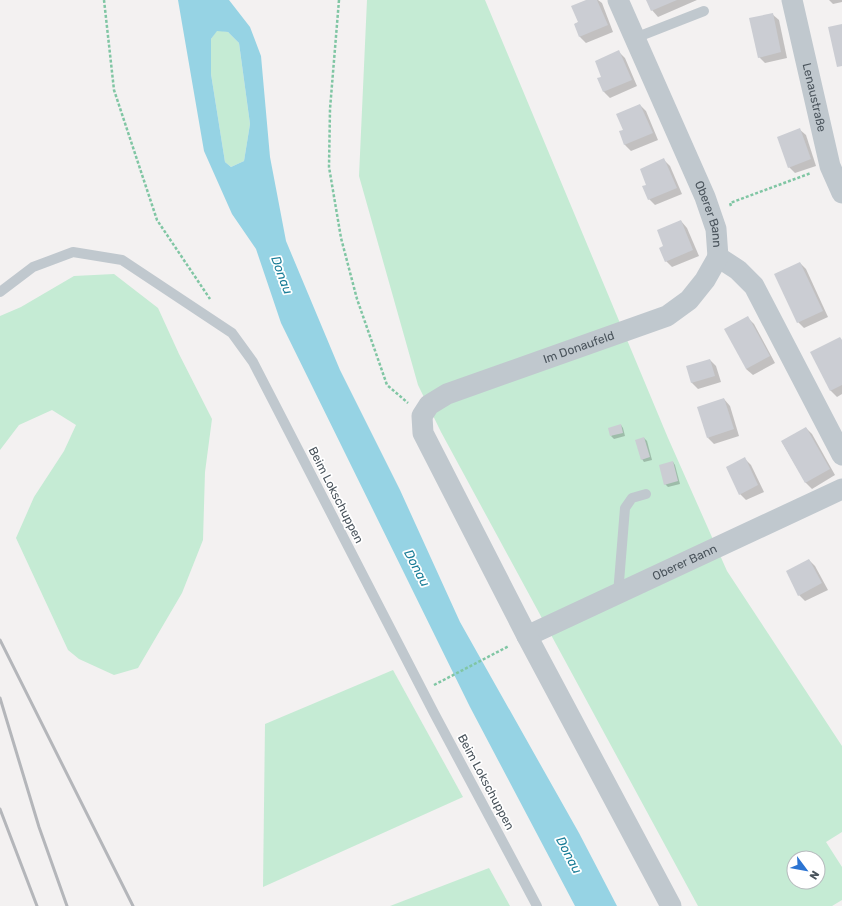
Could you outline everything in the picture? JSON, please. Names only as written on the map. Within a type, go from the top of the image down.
[{"type":"street","name":"Oberer Bann","points":[[618,0],[705,197],[716,229],[718,257],[738,270],[754,286],[842,456]]},
{"type":"street","name":"Lenaustraße","points":[[792,0],[830,166],[842,193]]},
{"type":"street","name":"Im Donaufeld","points":[[422,416],[429,404],[447,394],[667,316],[689,300],[705,280],[718,257]]},
{"type":"street","points":[[422,416],[422,433],[527,636],[671,906]]},
{"type":"street","name":"Oberer Bann","points":[[527,636],[842,489]]},
{"type":"lane","points":[[635,38],[704,11]]},
{"type":"lane","name":"Beim Lokschuppen","points":[[0,292],[33,267],[73,252],[122,260],[232,333],[253,362],[434,712],[537,906]]},
{"type":"lane","points":[[618,594],[625,508],[632,498],[646,494]]},
{"type":"path","points":[[104,0],[114,90],[157,220],[211,302]]},
{"type":"path","points":[[339,0],[330,109],[329,167],[341,238],[357,299],[387,385],[422,416]]},
{"type":"path","points":[[732,211],[730,203],[830,166]]},
{"type":"path","points":[[428,687],[504,649]]},
{"type":"green space","points":[[367,0],[485,0],[668,438],[727,571],[842,746],[842,832],[826,842],[842,867],[842,900],[832,906],[698,906],[441,432],[418,385],[359,176]]},
{"type":"green space","points":[[217,30],[228,32],[239,43],[250,124],[244,161],[231,167],[225,162],[211,74],[211,39]]},
{"type":"green space","points":[[114,274],[158,308],[179,354],[212,419],[205,472],[203,540],[182,593],[138,668],[114,675],[79,659],[68,650],[16,538],[34,497],[64,451],[76,425],[52,410],[19,425],[0,450],[0,316],[21,307],[74,276]]},
{"type":"green space","points":[[393,670],[463,797],[263,887],[265,724]]},
{"type":"green space","points":[[489,868],[510,906],[390,906]]},
{"type":"water","name":"Donau","points":[[178,0],[229,0],[250,27],[261,56],[270,157],[286,241],[340,370],[400,490],[460,622],[579,833],[617,906],[575,906],[470,707],[281,323],[256,249],[232,214],[204,151]],"holes":[[[217,31],[228,32],[239,43],[250,124],[244,161],[231,167],[225,162],[211,74],[211,39]]]},
{"type":"building","points":[[586,0],[597,0],[608,25],[579,37],[574,24],[578,22],[571,6]]},
{"type":"building","points":[[646,0],[677,0],[651,11]]},
{"type":"building","points":[[773,13],[781,52],[758,58],[749,18]]},
{"type":"building","points":[[842,24],[842,66],[837,67],[828,27]]},
{"type":"building","points":[[619,50],[632,80],[603,92],[597,78],[601,77],[595,61]]},
{"type":"building","points":[[640,104],[653,133],[624,145],[619,131],[623,130],[616,114]]},
{"type":"building","points":[[800,128],[811,159],[788,168],[777,137]]},
{"type":"building","points":[[664,158],[677,188],[648,200],[642,186],[646,185],[640,169]]},
{"type":"building","points":[[681,220],[693,250],[665,262],[659,248],[663,246],[657,230]]},
{"type":"building","points":[[800,262],[823,311],[797,323],[774,274]]},
{"type":"building","points":[[748,316],[770,356],[746,369],[724,329]]},
{"type":"building","points":[[840,337],[842,340],[842,385],[830,391],[810,352]]},
{"type":"building","points":[[710,359],[715,376],[691,383],[686,366]]},
{"type":"building","points":[[724,398],[734,429],[707,438],[697,407]]},
{"type":"building","points":[[621,424],[623,433],[610,436],[608,428]]},
{"type":"building","points":[[806,427],[830,469],[805,483],[781,441]]},
{"type":"building","points":[[644,437],[650,457],[641,460],[635,440]]},
{"type":"building","points":[[745,457],[758,485],[739,495],[726,467]]},
{"type":"building","points":[[673,461],[678,481],[664,485],[659,465]]},
{"type":"building","points":[[809,559],[822,583],[798,596],[786,571]]},
{"type":"railway","points":[[0,640],[133,906]]},
{"type":"railway","points":[[0,698],[39,827],[67,906]]},
{"type":"railway","points":[[0,809],[37,906]]}]
